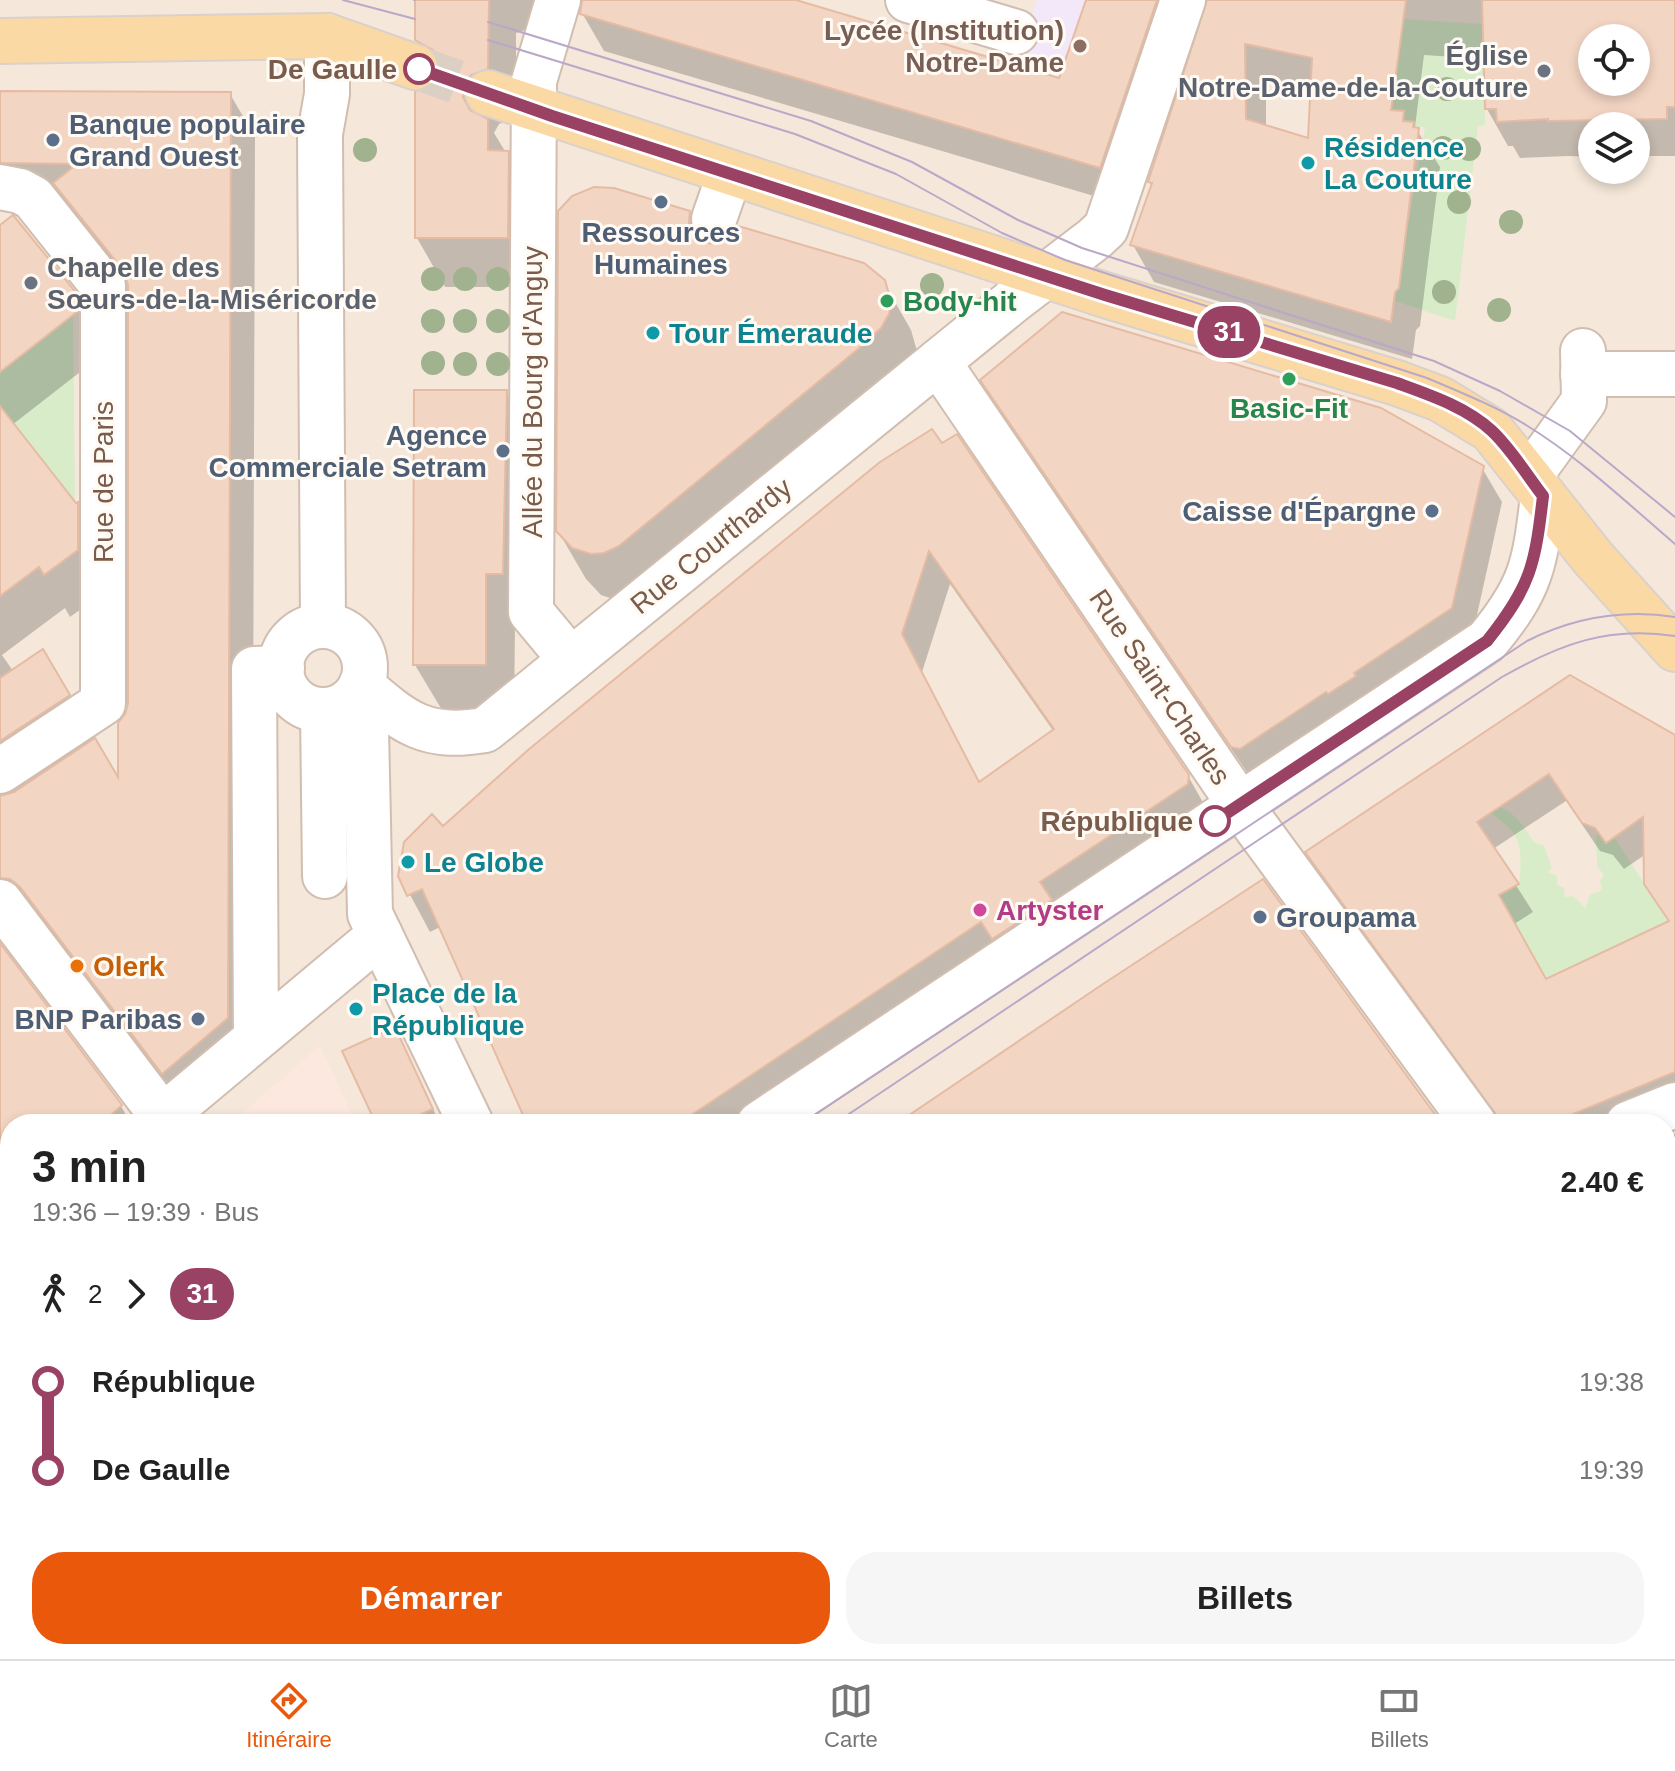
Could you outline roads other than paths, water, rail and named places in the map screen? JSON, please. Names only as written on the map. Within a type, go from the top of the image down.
[{"type":"main road","points":[[0,41],[327,18],[415,67]]},
{"type":"main road","points":[[488,93],[1045,275],[1440,399],[1491,430],[1593,558],[1675,649]]},
{"type":"street","name":"Allée du Bourg d'Anguy","points":[[558,0],[534,81],[531,612],[571,660]]},
{"type":"street","points":[[908,0],[1016,32]]},
{"type":"street","name":"Rue Courthardy","points":[[310,695],[440,732],[485,730],[1106,228],[1183,0]]},
{"type":"street","points":[[323,626],[320,134],[327,94],[327,18]]},
{"type":"street","points":[[714,219],[730,173]]},
{"type":"street","name":"Rue de Paris","points":[[0,187],[20,191],[33,198],[103,286],[103,703],[0,771]]},
{"type":"street","name":"Rue Saint-Charles","points":[[938,362],[1240,805],[1467,1114]]},
{"type":"street","points":[[774,1114],[1487,641],[1505,619],[1531,573],[1536,486],[1584,401],[1583,362],[1675,374]]},
{"type":"street","points":[[256,1038],[254,763],[310,695],[364,660],[357,643],[340,630],[323,626],[306,630],[295,637],[284,653],[310,695],[366,729],[375,924],[466,1114]]},
{"type":"street","points":[[310,695],[325,876]]},
{"type":"street","points":[[0,902],[153,1110],[256,1038],[375,924]]},
{"type":"street","points":[[1653,1114],[1675,1105]]},
{"type":"tunnel","points":[[415,67],[488,93]]},
{"type":"tram line","points":[[343,0],[415,19]]},
{"type":"tram line","points":[[488,22],[811,121],[912,162],[1018,220],[1082,248],[1434,361],[1500,391],[1570,431],[1675,517]]},
{"type":"tram line","points":[[488,40],[795,134],[896,174],[1002,233],[1065,260],[1427,378],[1502,412],[1546,438],[1675,544]]},
{"type":"tram line","points":[[816,1114],[1527,641],[1563,626],[1600,617],[1637,614],[1675,617]]},
{"type":"tram line","points":[[849,1114],[1502,677],[1544,655],[1585,640],[1627,634],[1675,636]]},
{"type":"place","name":"Lycée (Institution) Notre-Dame","points":[[1080,46]]},
{"type":"place","name":"De Gaulle","points":[[419,69]]},
{"type":"place","name":"Église Notre-Dame-de-la-Couture","points":[[1544,71]]},
{"type":"place","name":"Banque populaire Grand Ouest","points":[[53,140]]},
{"type":"place","name":"Résidence La Couture","points":[[1308,163]]},
{"type":"place","name":"Ressources Humaines","points":[[661,202]]},
{"type":"place","name":"Chapelle des Sœurs-de-la-Miséricorde","points":[[31,283]]},
{"type":"place","name":"Body-hit","points":[[887,301]]},
{"type":"place","name":"Tour Émeraude","points":[[653,333]]},
{"type":"place","name":"Basic-Fit","points":[[1289,379]]},
{"type":"place","name":"Agence Commerciale Setram","points":[[503,451]]},
{"type":"place","name":"Caisse d'Épargne","points":[[1432,511]]},
{"type":"place","name":"République","points":[[1215,821]]},
{"type":"place","name":"Le Globe","points":[[408,862]]},
{"type":"place","name":"Artyster","points":[[980,910]]},
{"type":"place","name":"Groupama","points":[[1260,917]]},
{"type":"place","name":"Olerk","points":[[77,966]]},
{"type":"place","name":"Place de la République","points":[[356,1009]]},
{"type":"place","name":"BNP Paribas","points":[[198,1019]]}]
